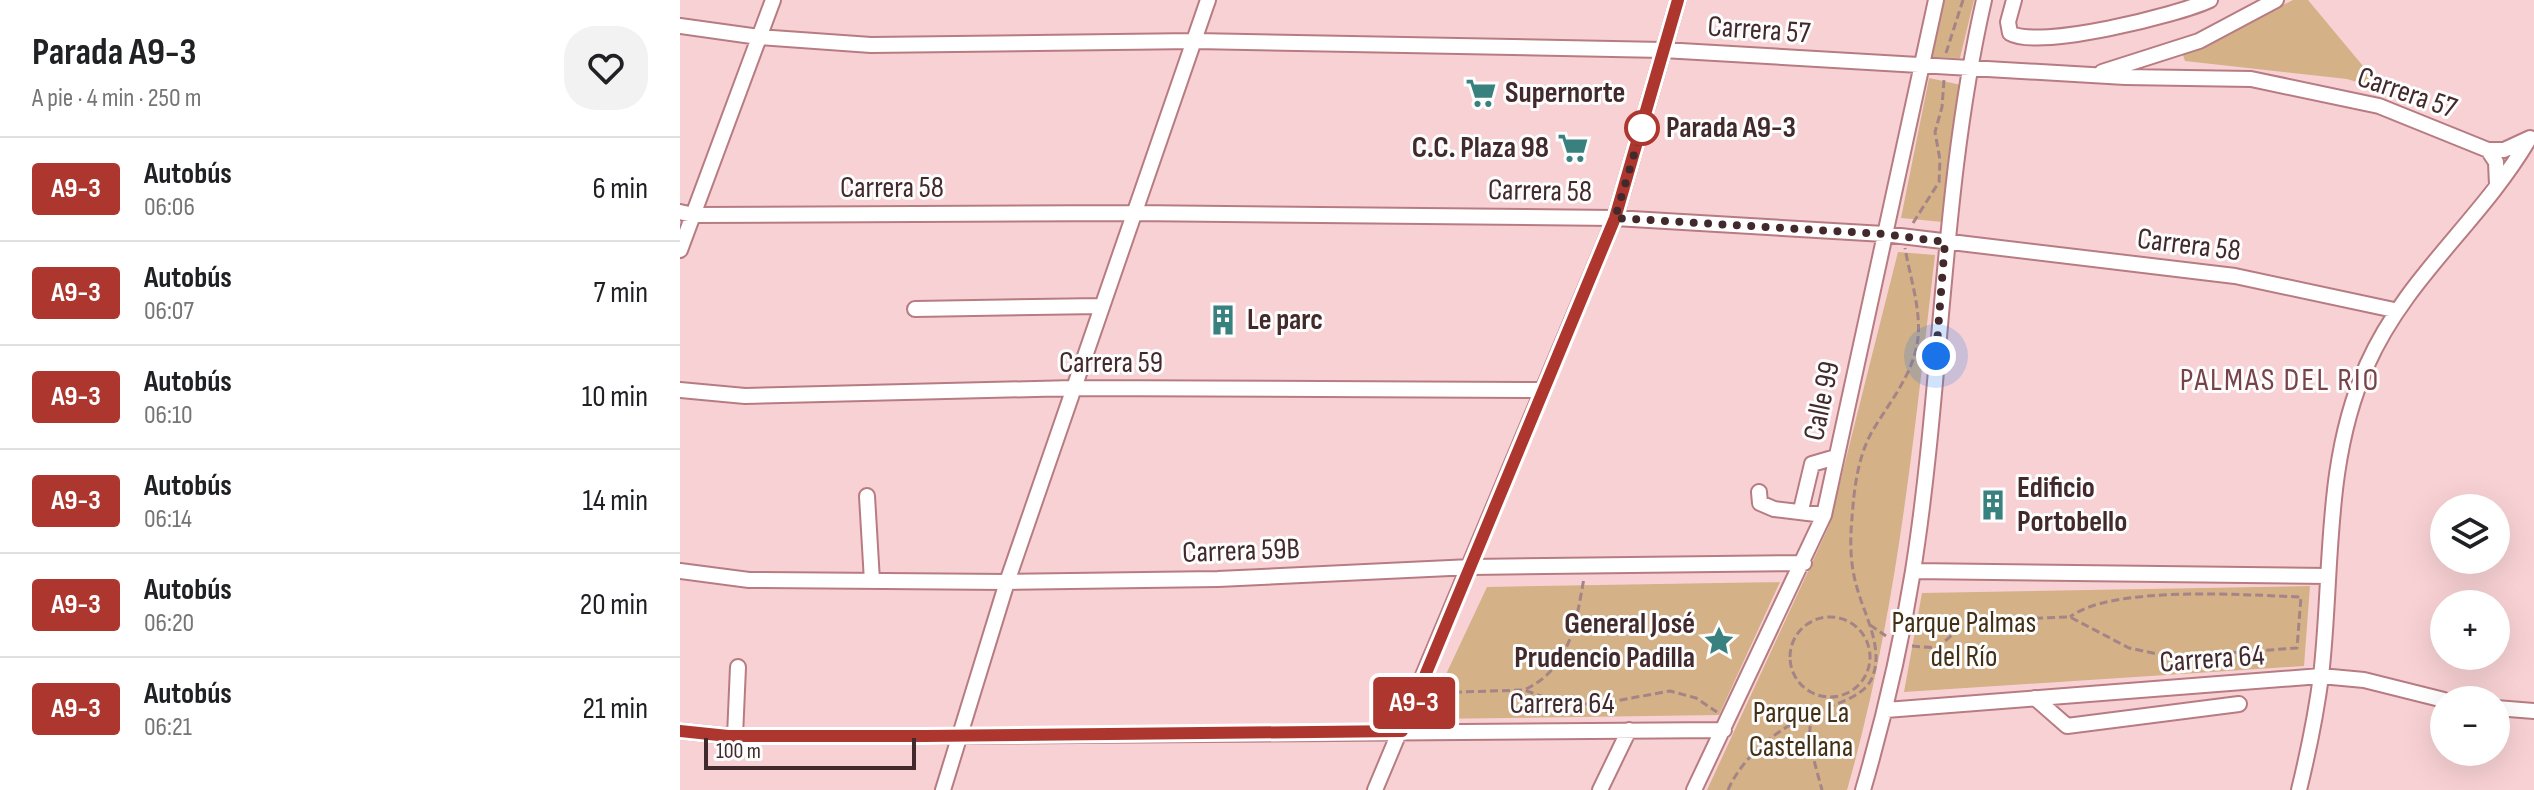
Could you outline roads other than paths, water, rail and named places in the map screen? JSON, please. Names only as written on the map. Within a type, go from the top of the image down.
[{"type":"street","points":[[680,250],[686,213],[773,0]]},
{"type":"street","points":[[943,790],[957,736],[1007,582],[1208,0]]},
{"type":"street","points":[[1375,790],[1418,694],[1615,218],[1678,0]]},
{"type":"street","name":"Calle 99","points":[[1694,790],[1804,563],[1824,515],[1936,0]]},
{"type":"street","points":[[1863,790],[1886,710],[1913,571],[1931,413],[1945,242],[1969,67],[1984,0]]},
{"type":"street","points":[[2014,0],[2008,22],[2010,33],[2017,38],[2116,28],[2210,0]]},
{"type":"street","points":[[2094,74],[2199,41],[2273,1]]},
{"type":"street","name":"Carrera 57","points":[[680,26],[759,37],[871,45],[1195,41],[1663,50],[2094,74],[2251,79],[2379,106],[2488,150],[2504,150],[2532,134]]},
{"type":"street","points":[[2299,790],[2321,676],[2335,483],[2346,424],[2366,367],[2394,310],[2497,185],[2532,134]]},
{"type":"street","name":"Carrera 57","points":[[2488,150],[2496,162],[2497,185]]},
{"type":"street","points":[[2518,157],[2534,160]]},
{"type":"street","name":"Carrera 58","points":[[686,213],[1133,213],[1615,218],[1884,234],[2235,276],[2394,310]]},
{"type":"street","points":[[915,309],[1101,306]]},
{"type":"street","name":"Carrera 59","points":[[680,390],[745,396],[1074,388],[1543,390]]},
{"type":"street","points":[[1931,413],[1947,412]]},
{"type":"street","points":[[1801,510],[1812,464],[1836,457]]},
{"type":"street","points":[[1759,492],[1763,504],[1774,509],[1824,515]]},
{"type":"street","points":[[867,496],[872,581]]},
{"type":"street","name":"Carrera 59B","points":[[680,571],[749,580],[1007,582],[1218,579],[1471,567],[1804,563]]},
{"type":"street","points":[[1913,571],[2328,576]]},
{"type":"street","points":[[735,736],[738,667]]},
{"type":"street","name":"Carrera 64","points":[[1886,710],[2321,676],[2364,680],[2430,696]]},
{"type":"street","points":[[2035,698],[2067,726],[2239,704]]},
{"type":"street","points":[[2510,709],[2534,711]]},
{"type":"street","name":"Carrera 64","points":[[680,731],[735,736],[957,736],[1629,730],[1726,726]]},
{"type":"street","points":[[1600,790],[1629,730]]},
{"type":"place","name":"Supernorte","points":[[1481,93]]},
{"type":"place","name":"Parada A9-3","points":[[1642,128]]},
{"type":"place","name":"C.C. Plaza 98","points":[[1573,148]]},
{"type":"place","name":"Le parc","points":[[1223,320]]},
{"type":"place","name":"Edificio Portobello","points":[[1993,505]]},
{"type":"place","name":"General José Prudencio Padilla","points":[[1719,641]]},
{"type":"district","name":"PALMAS DEL RIO","points":[[2280,380]]},
{"type":"park label","name":"Parque Palmas del Río","points":[[1964,640]]},
{"type":"park label","name":"Parque La Castellana","points":[[1801,730]]}]
